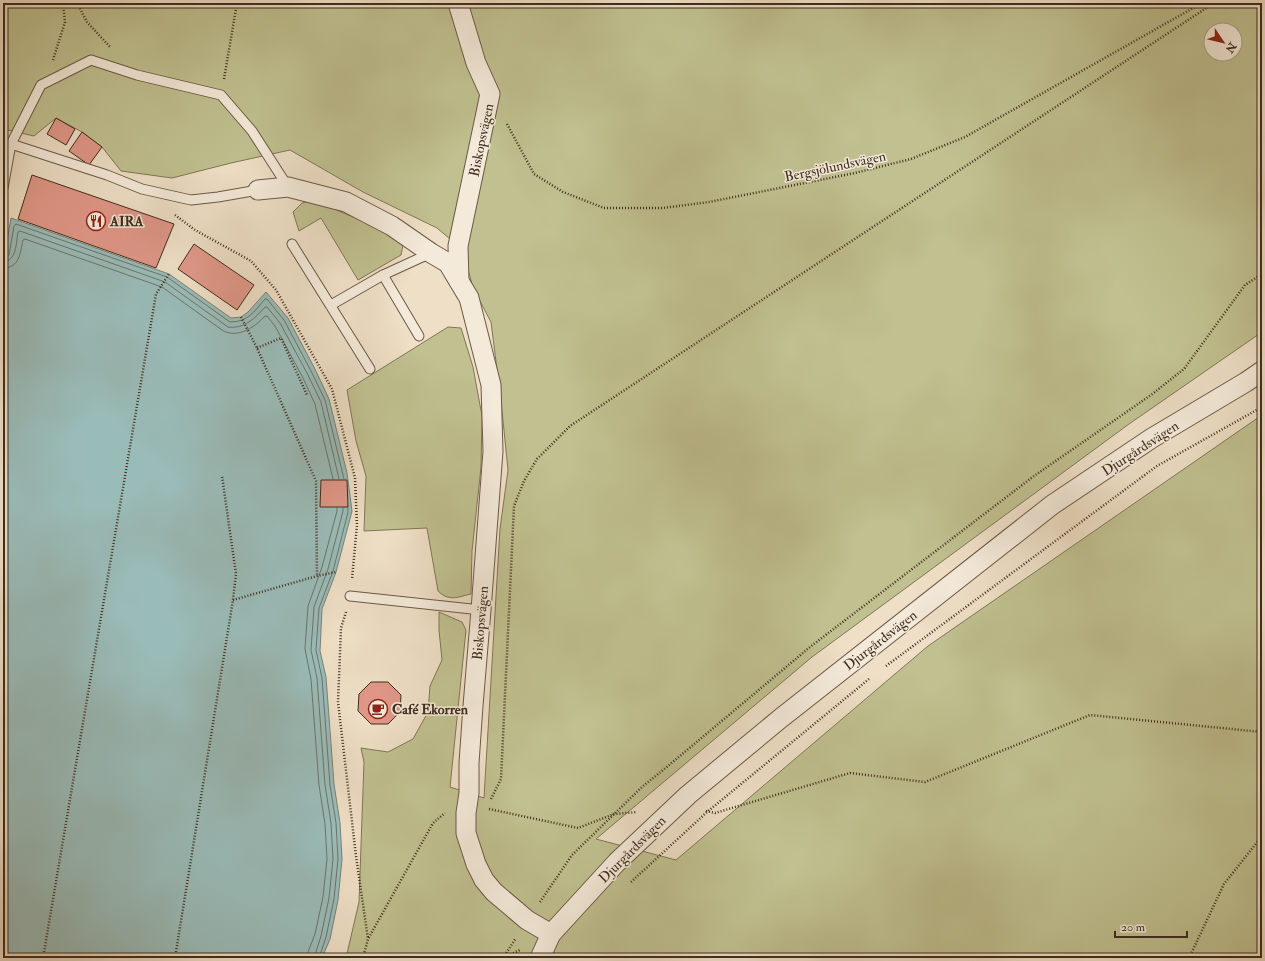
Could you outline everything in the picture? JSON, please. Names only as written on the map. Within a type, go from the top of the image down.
[{"type":"street","name":"Biskopsvägen","points":[[458,3],[476,63],[490,94],[458,246],[459,281]]},
{"type":"street","name":"Biskopsvägen","points":[[258,190],[288,186],[346,202],[392,226],[448,263],[469,298],[492,385],[493,451],[469,763],[469,793],[466,813],[466,834],[476,864],[484,880],[494,892],[527,920],[551,934]]},
{"type":"street","name":"Djurgårdsvägen","points":[[540,958],[551,934],[617,862],[688,795],[780,718],[1052,505],[1152,438],[1262,371]]},
{"type":"lane","points":[[3,188],[11,144],[40,85],[91,60],[137,75],[221,95],[252,131],[288,186]]},
{"type":"lane","points":[[11,144],[107,175],[142,189],[191,200],[258,190]]},
{"type":"lane","points":[[292,244],[370,369]]},
{"type":"lane","points":[[331,305],[383,275],[431,253]]},
{"type":"lane","points":[[383,275],[419,336]]},
{"type":"lane","points":[[350,596],[481,610]]},
{"type":"path","points":[[40,85],[55,56],[65,22],[63,3]]},
{"type":"path","points":[[76,3],[87,22],[137,75]]},
{"type":"path","points":[[221,95],[237,3]]},
{"type":"path","name":"Bergsjölundsvägen","points":[[490,94],[534,174],[563,192],[604,208],[663,208],[725,199],[855,173],[911,159],[965,137],[1202,3]]},
{"type":"path","points":[[1214,3],[570,426],[537,459],[524,481],[514,506],[502,779],[486,808],[578,828],[614,814],[674,808],[716,813],[850,773],[925,782],[1090,714],[1262,732]]},
{"type":"path","points":[[172,212],[195,230],[251,261],[276,290],[332,389],[355,478],[357,526],[350,596],[342,628],[338,702],[356,856],[368,938]]},
{"type":"path","points":[[43,958],[156,294],[169,274]]},
{"type":"path","points":[[527,920],[572,855],[642,787],[810,647],[1034,476],[1151,395],[1184,369],[1245,286],[1262,274]]},
{"type":"path","points":[[241,317],[257,348],[316,481],[318,576]]},
{"type":"path","points":[[257,348],[281,338],[307,396]]},
{"type":"path","points":[[880,670],[1157,466],[1262,407]]},
{"type":"path","points":[[175,958],[236,574],[222,476]]},
{"type":"path","points":[[233,600],[336,572]]},
{"type":"path","points":[[625,887],[707,812],[874,675]]},
{"type":"path","points":[[363,958],[368,938],[433,823],[469,793]]},
{"type":"path","points":[[1189,958],[1224,884],[1262,836]]},
{"type":"green space","points":[[3,3],[1262,3],[1262,332],[1129,424],[812,657],[596,839],[676,860],[928,646],[1262,415],[1262,958],[346,958],[359,902],[364,762],[361,748],[388,752],[413,739],[428,712],[430,686],[442,660],[439,612],[462,622],[466,630],[450,787],[484,798],[500,529],[508,470],[491,322],[473,288],[463,250],[437,228],[363,192],[290,150],[172,178],[121,171],[102,147],[82,132],[56,118],[34,136],[3,129]]},
{"type":"green space","points":[[313,200],[386,231],[399,240],[403,245],[401,255],[358,280],[321,218],[299,231],[293,212],[302,203]]},
{"type":"green space","points":[[448,327],[461,328],[473,367],[482,416],[481,467],[472,551],[471,594],[454,598],[446,597],[438,591],[427,528],[364,531],[366,476],[356,441],[347,390]]},
{"type":"water","points":[[11,218],[169,274],[231,318],[241,317],[248,312],[266,292],[288,318],[329,399],[347,473],[352,511],[336,572],[322,609],[320,651],[326,677],[334,784],[340,823],[342,859],[338,900],[330,939],[322,958],[3,958],[3,264]]},
{"type":"building","points":[[56,118],[75,129],[66,145],[47,134]]},
{"type":"building","points":[[82,132],[102,147],[89,165],[69,151]]},
{"type":"building","name":"AIRA","points":[[32,175],[174,224],[156,268],[18,219]]},
{"type":"building","points":[[194,244],[254,285],[237,310],[178,269]]},
{"type":"building","points":[[321,480],[347,480],[348,507],[320,507]]},
{"type":"building","points":[[371,682],[388,682],[401,695],[400,712],[388,724],[371,724],[358,711],[359,694]]},
{"type":"place","name":"AIRA","points":[[96,221]]},
{"type":"place","name":"Café Ekorren","points":[[378,709]]}]
